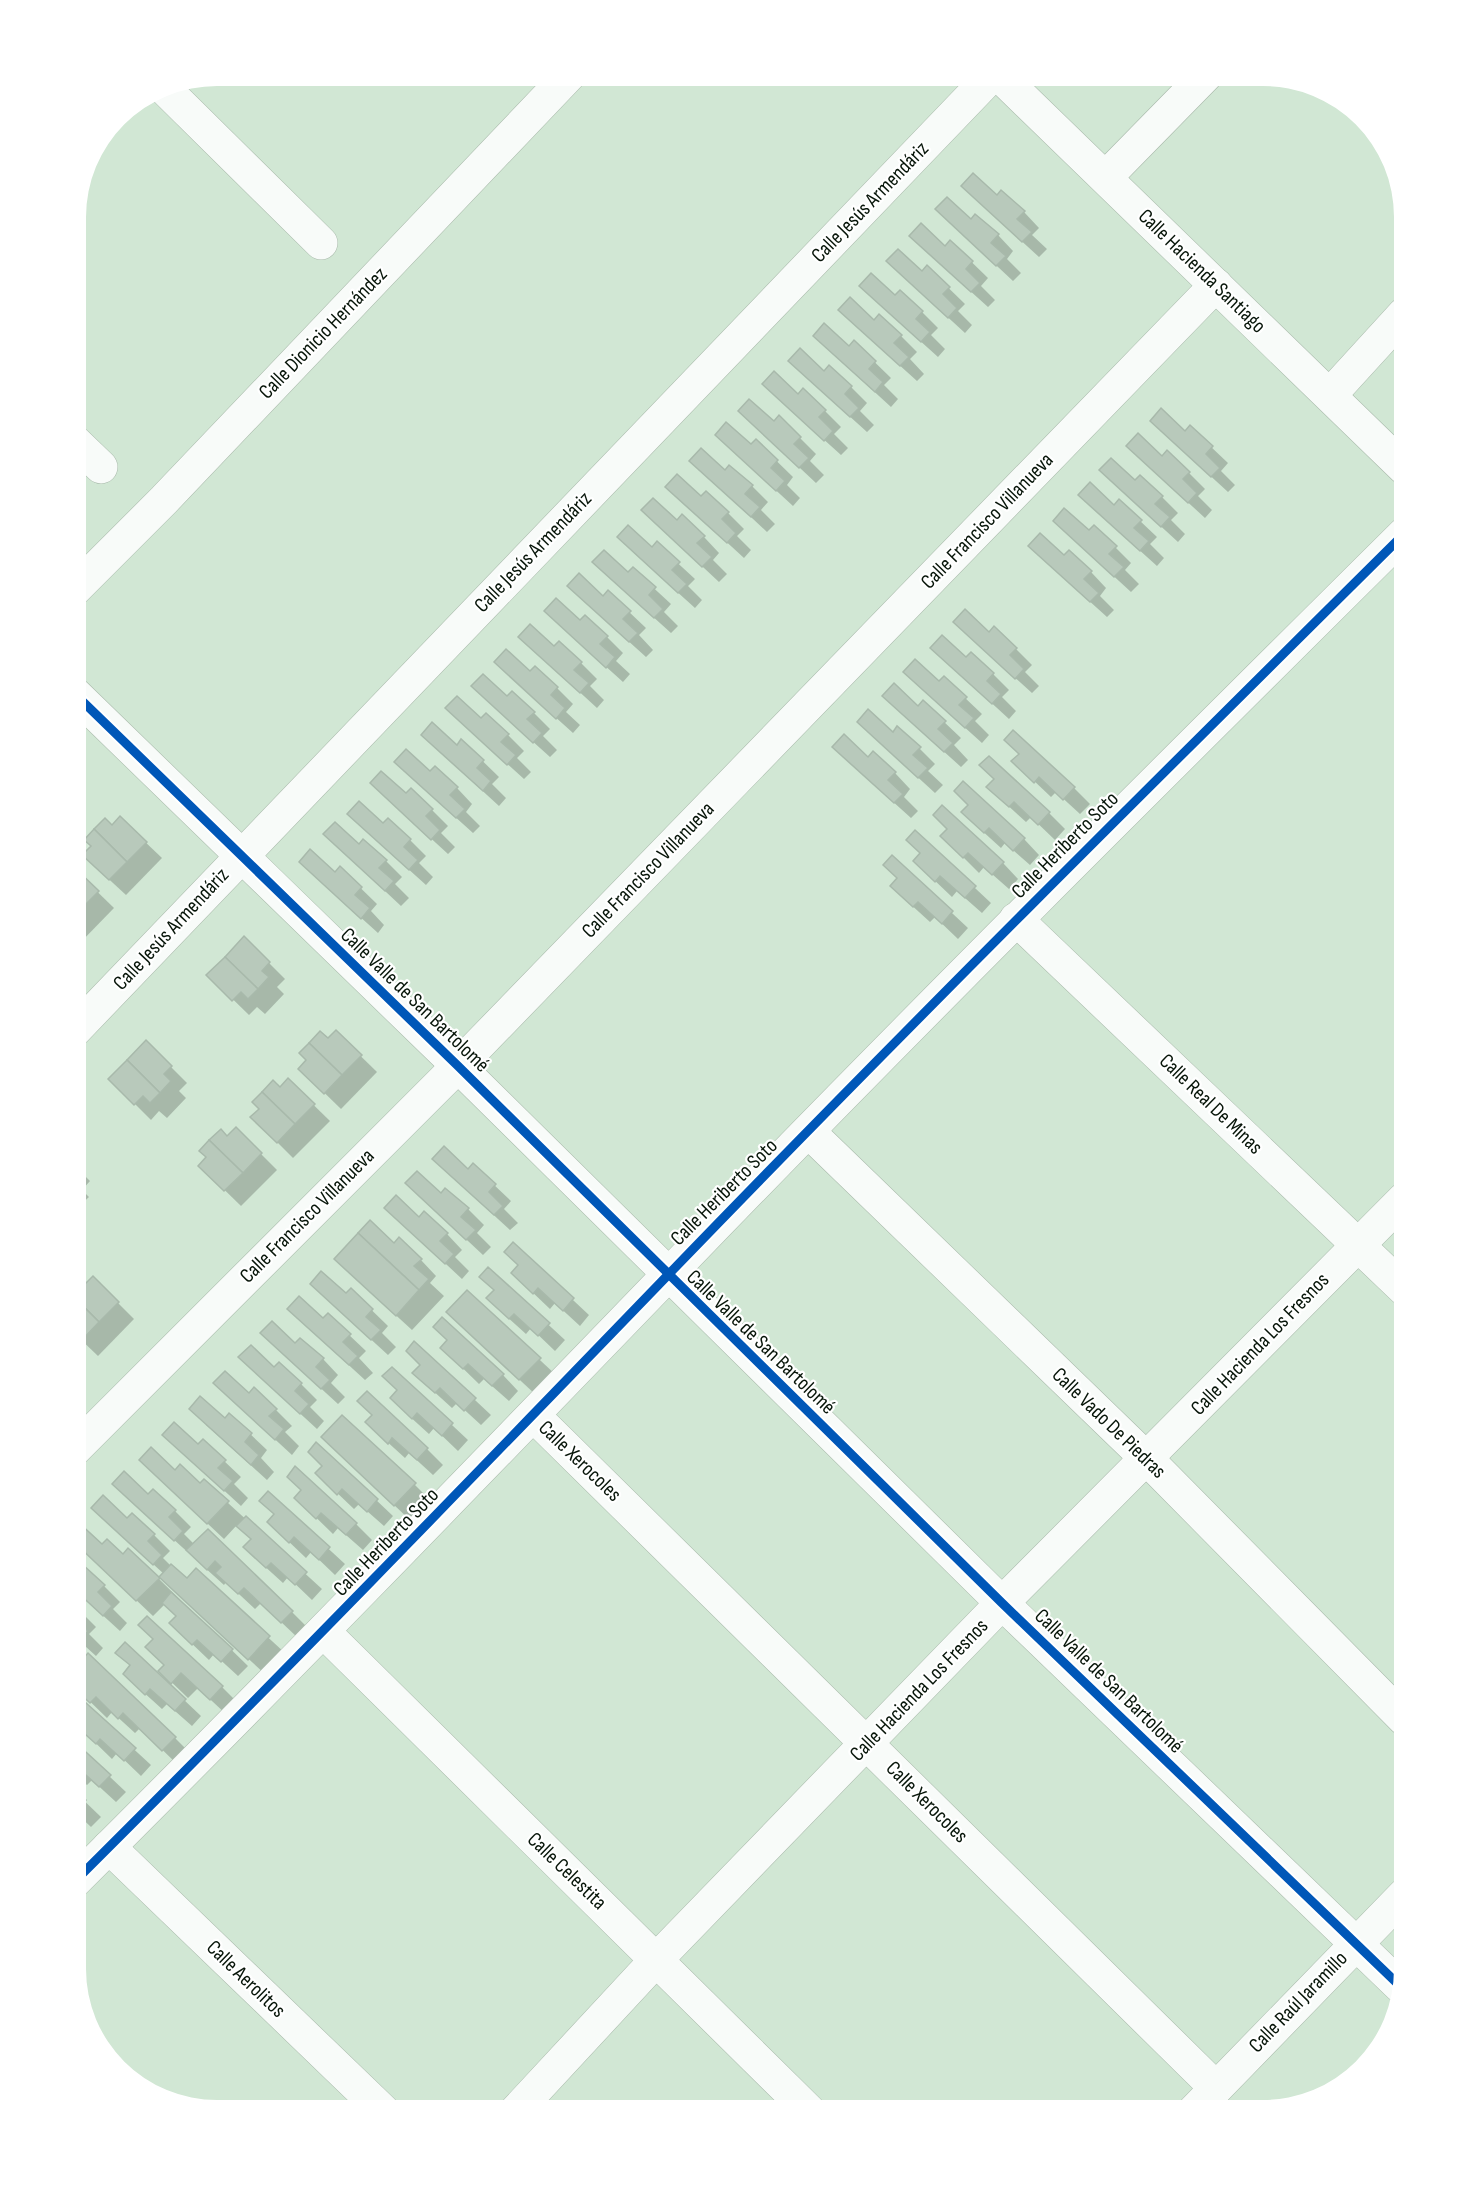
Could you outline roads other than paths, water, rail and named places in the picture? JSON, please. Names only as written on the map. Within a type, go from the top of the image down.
[{"type":"street","name":"Calle Dionicio Hernández","points":[[86,578],[164,500],[559,86]]},
{"type":"street","name":"Calle Jesús Armendáriz","points":[[86,1019],[981,86]]},
{"type":"street","name":"Calle Hacienda Santiago","points":[[1011,86],[1394,458]]},
{"type":"street","points":[[1106,177],[1195,86]]},
{"type":"street","points":[[170,94],[321,243]]},
{"type":"street","name":"Calle Francisco Villanueva","points":[[85,1439],[458,1066],[1216,285]]},
{"type":"street","points":[[1330,395],[1394,325]]},
{"type":"street","points":[[86,452],[101,467]]},
{"type":"street","name":"Calle Heriberto Soto","points":[[85,1871],[324,1632],[1016,919],[1394,544]]},
{"type":"street","name":"Calle Valle de San Bartolomé","points":[[86,704],[458,1066],[1002,1603],[1393,1979]]},
{"type":"street","name":"Calle Real De Minas","points":[[1016,919],[1394,1279]]},
{"type":"street","name":"Calle Vado De Piedras","points":[[809,1132],[1147,1459],[1394,1709]]},
{"type":"street","name":"Calle Hacienda Los Fresnos","points":[[526,2100],[657,1959],[1002,1603],[1394,1209]]},
{"type":"street","name":"Calle Xerocoles","points":[[534,1416],[868,1743],[1205,2100]]},
{"type":"street","name":"Calle Celestita","points":[[324,1632],[798,2100]]},
{"type":"street","name":"Calle Aerolitos","points":[[109,1846],[372,2100]]},
{"type":"street","name":"Calle Raúl Jaramillo","points":[[1205,2100],[1394,1904]]}]
